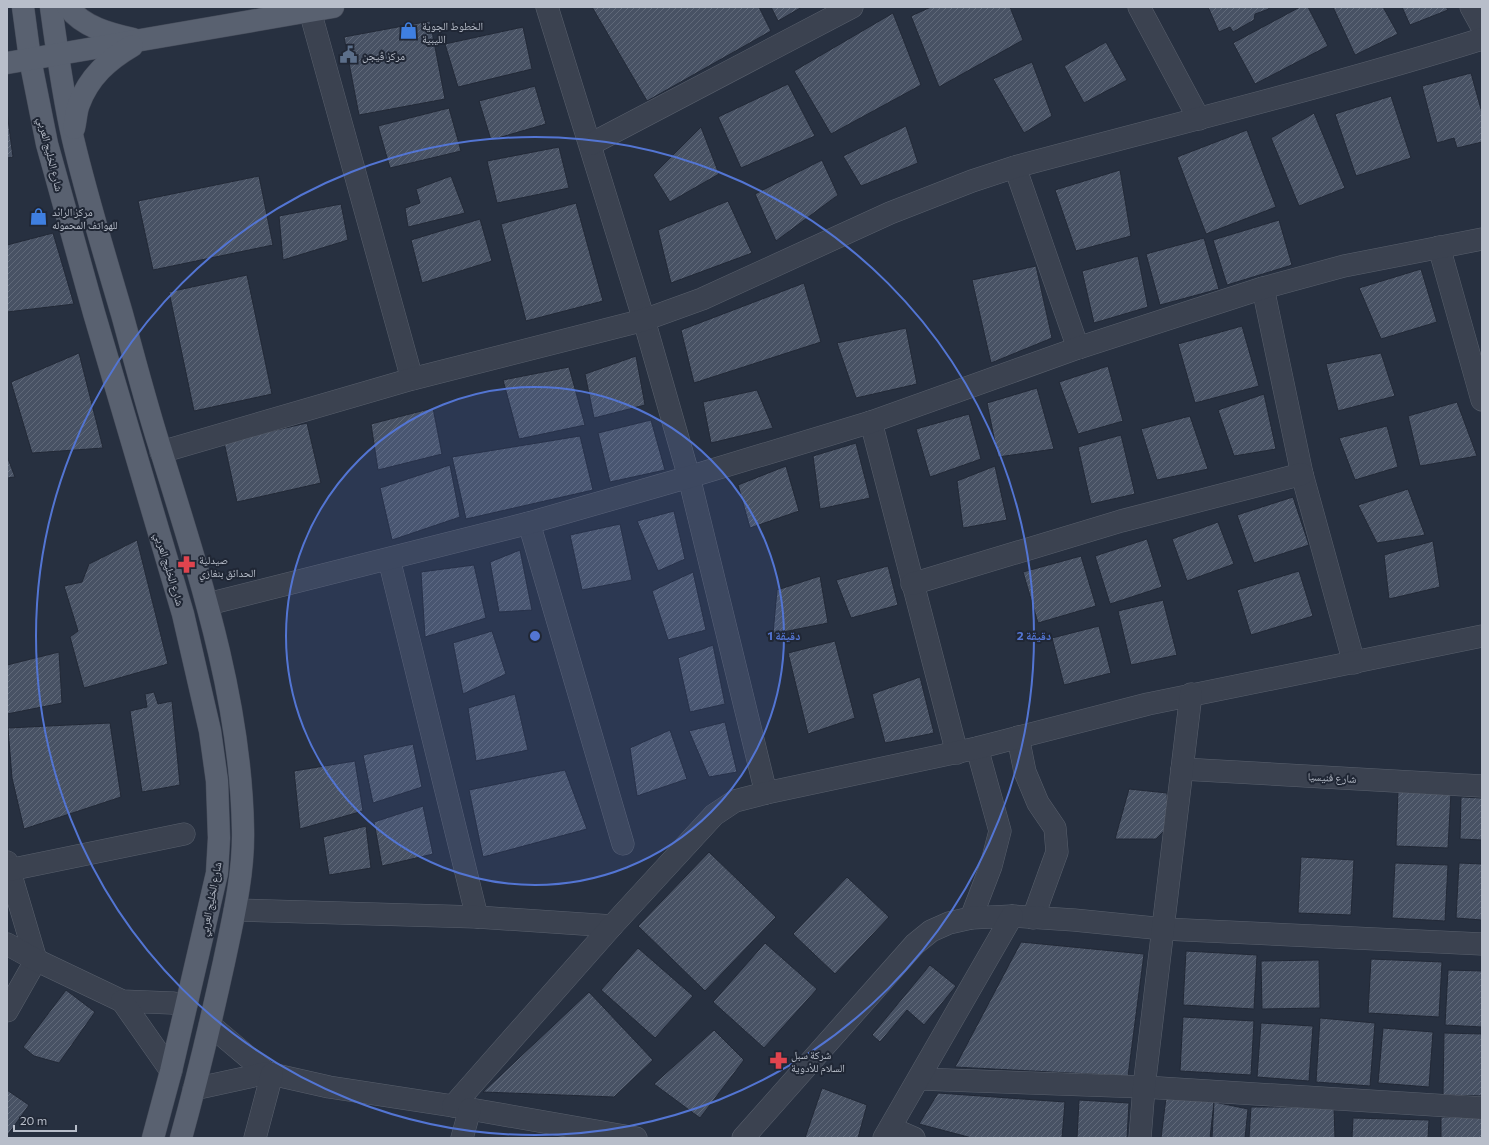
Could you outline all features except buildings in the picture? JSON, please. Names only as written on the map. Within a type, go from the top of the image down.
[{"type":"main road","name":"شارع الخليج العربي","points":[[23,7],[30,59],[47,144],[94,313],[184,614],[210,731],[217,781],[220,838],[217,873],[171,1071],[152,1138]]},
{"type":"main road","points":[[51,7],[72,137],[161,452],[183,519],[208,604],[235,728],[241,782],[243,833],[240,874],[235,910],[210,1025],[181,1138]]},
{"type":"main road","points":[[68,7],[72,12],[98,29],[111,34],[142,40]]},
{"type":"main road","points":[[7,63],[333,7]]},
{"type":"main road","points":[[72,137],[78,105],[86,88],[98,71],[108,61],[142,40]]},
{"type":"street","points":[[547,7],[591,144],[689,477],[766,794]]},
{"type":"street","points":[[591,144],[852,7]]},
{"type":"street","points":[[1139,7],[1198,119]]},
{"type":"street","points":[[1471,7],[1482,27]]},
{"type":"street","points":[[310,11],[412,378]]},
{"type":"street","points":[[161,452],[412,378],[644,320],[702,299],[890,213],[972,181],[1015,167],[1377,71],[1482,39]]},
{"type":"street","points":[[1015,167],[1078,348]]},
{"type":"street","points":[[208,604],[529,524],[689,477],[871,422],[1078,348],[1263,288],[1344,266],[1482,239]]},
{"type":"street","points":[[1439,247],[1482,400]]},
{"type":"street","points":[[1263,288],[1302,474],[1354,663]]},
{"type":"street","points":[[871,422],[912,584],[967,751],[1000,831],[991,866],[971,918]]},
{"type":"street","points":[[912,584],[1121,522],[1302,474]]},
{"type":"street","points":[[529,524],[623,844]]},
{"type":"street","points":[[389,559],[478,917]]},
{"type":"street","points":[[462,1138],[461,1107],[612,926],[714,815],[735,801],[967,751],[1191,694],[1354,663],[1482,636]]},
{"type":"street","points":[[1140,1138],[1144,1087],[1191,694]]},
{"type":"street","points":[[914,1138],[887,1133],[919,1079],[1023,917],[1057,852],[1055,828],[1038,803],[1025,772],[1018,737]]},
{"type":"street","name":"شارع فنيسيا","points":[[1182,768],[1482,786]]},
{"type":"street","points":[[7,1011],[36,960],[8,866],[184,834]]},
{"type":"street","points":[[235,910],[478,917],[612,926]]},
{"type":"street","points":[[743,1138],[915,944],[931,931],[949,923],[971,918],[1023,917],[1074,920],[1164,929],[1482,944]]},
{"type":"street","points":[[7,944],[36,960],[122,1001],[186,1005]]},
{"type":"street","points":[[122,1001],[171,1071]]},
{"type":"street","points":[[210,1025],[269,1074]]},
{"type":"street","points":[[255,1138],[269,1074]]},
{"type":"street","points":[[194,1089],[269,1074],[329,1087],[461,1107],[636,1138]]},
{"type":"street","points":[[919,1079],[1144,1087],[1482,1108]]},
{"type":"place","name":"الخطوط الجوية الليبية","points":[[409,31]]},
{"type":"place","name":"مركز ڤيجن","points":[[349,55]]},
{"type":"place","name":"مركز الرائد للهواتف المحموله","points":[[39,217]]},
{"type":"place","name":"صيدلية الحدائق بنغازي","points":[[186,565]]},
{"type":"place","name":"شركة سبل السلام للأدوية","points":[[778,1060]]}]
